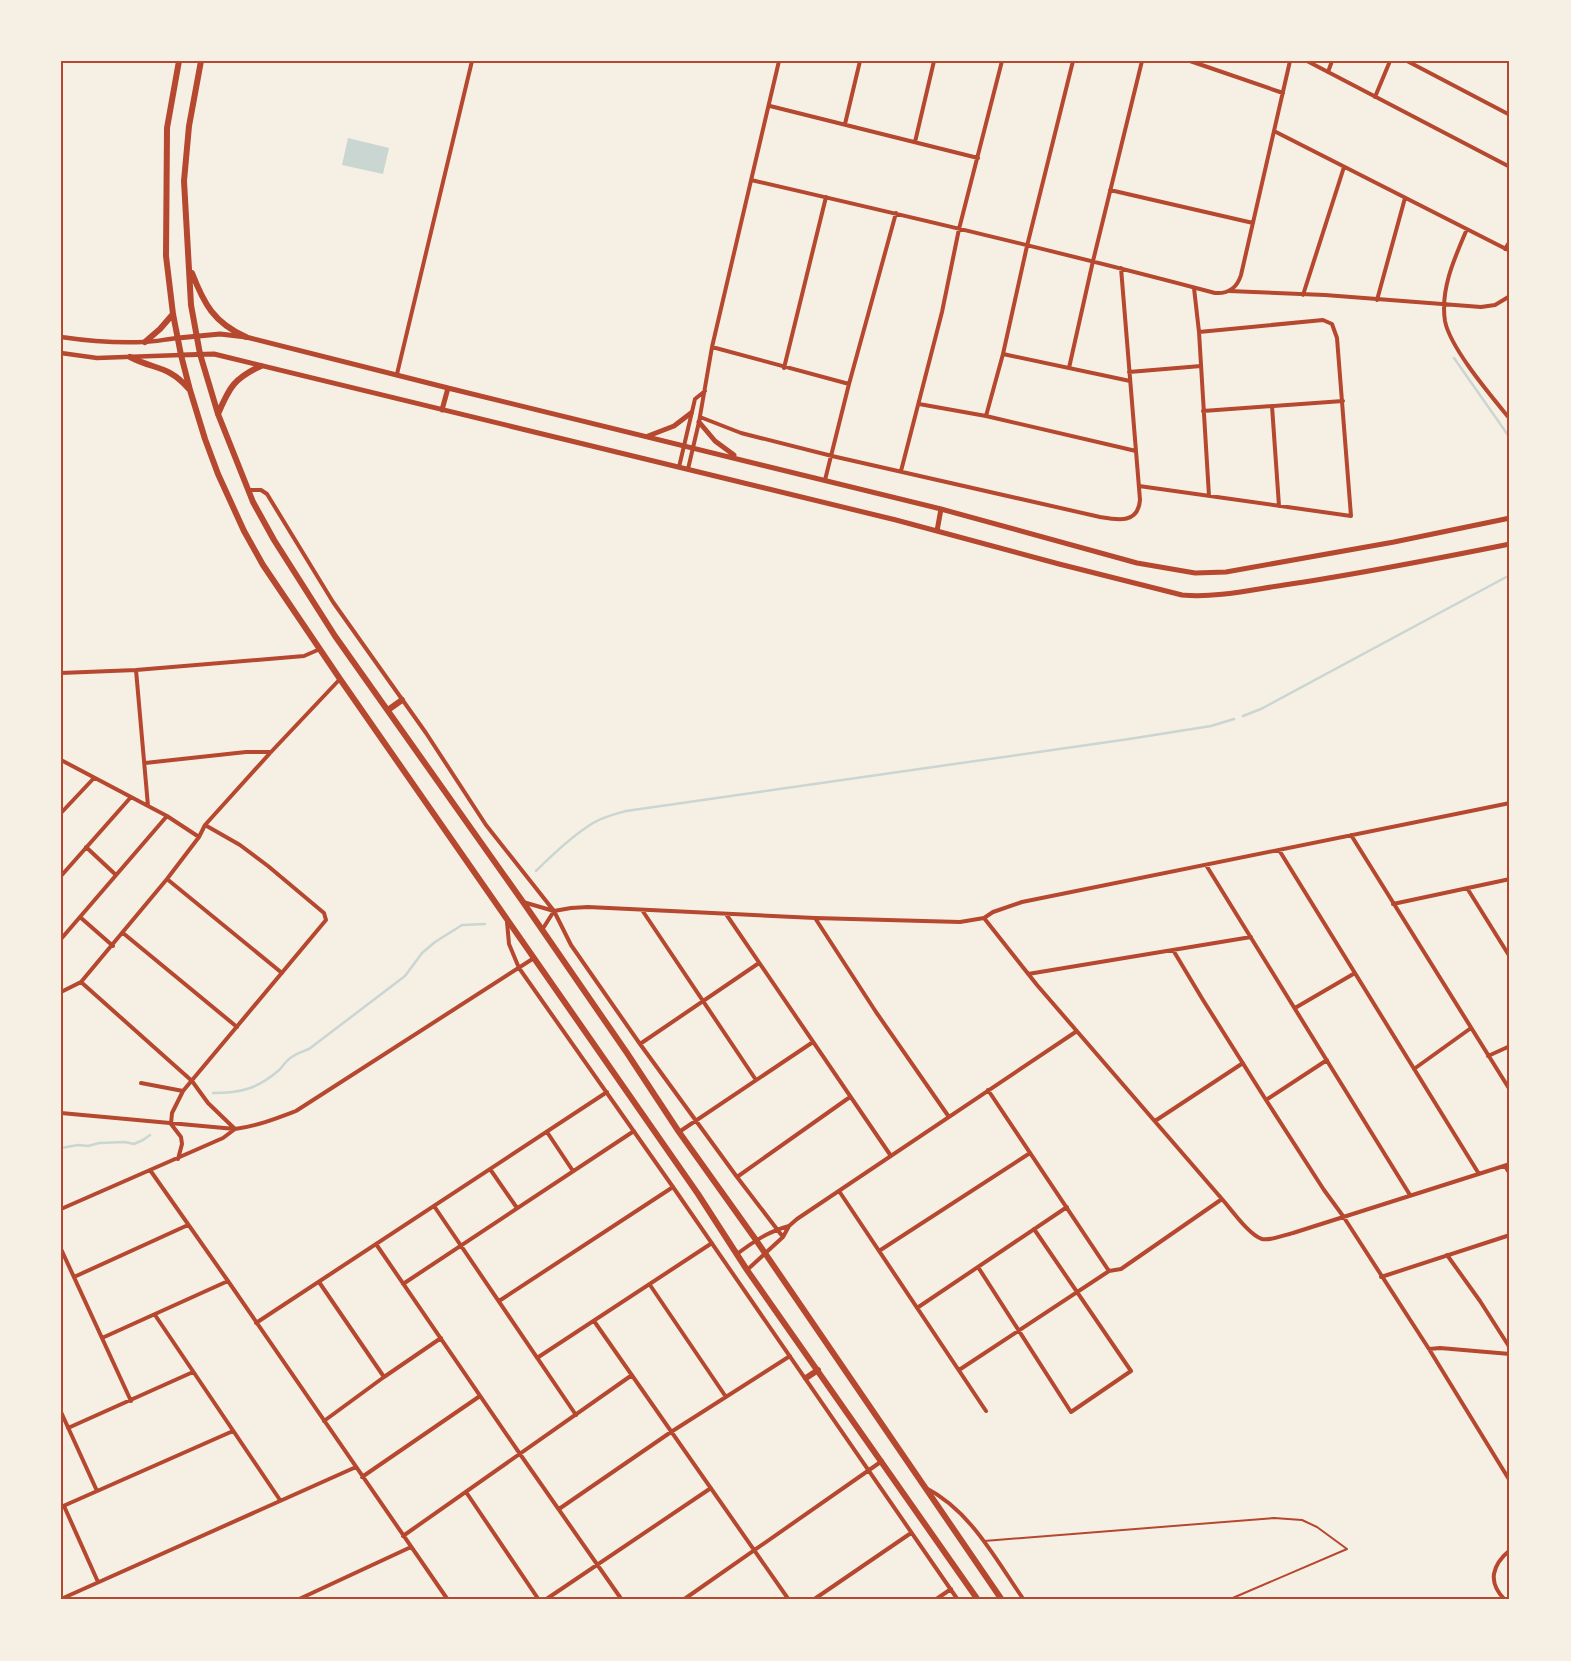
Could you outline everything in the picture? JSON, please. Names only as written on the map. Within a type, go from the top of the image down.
[{"type":"highway","points":[[179,61],[167,128],[166,256],[173,314],[190,390],[218,474],[244,531],[263,565],[340,680],[698,1194],[747,1270],[978,1600]]},
{"type":"highway","points":[[201,61],[188,126],[184,181],[192,305],[200,354],[218,414],[253,502],[295,574],[335,636],[523,902],[679,1132],[766,1254],[1002,1600]]},
{"type":"highway","points":[[190,267],[202,298],[211,311],[225,325],[246,337]]},
{"type":"highway","points":[[145,342],[173,314]]},
{"type":"highway","points":[[130,357],[170,372],[190,390]]},
{"type":"highway","points":[[218,414],[227,393],[234,383],[246,372],[261,366]]},
{"type":"highway","points":[[388,710],[402,700]]},
{"type":"highway","points":[[806,1378],[818,1370]]},
{"type":"main road","points":[[178,338],[220,334],[246,337],[941,509],[1137,563],[1195,573],[1226,572],[1394,542],[1510,518]]},
{"type":"main road","points":[[181,355],[214,354],[688,469],[1182,594],[1200,596],[1232,594],[1325,579],[1510,544]]},
{"type":"main road","points":[[442,410],[448,388]]},
{"type":"main road","points":[[648,436],[674,426],[691,413]]},
{"type":"main road","points":[[699,420],[714,441],[741,459]]},
{"type":"main road","points":[[937,531],[941,509]]},
{"type":"street","points":[[397,374],[472,61]]},
{"type":"street","points":[[688,469],[694,447],[712,348],[779,61]]},
{"type":"street","points":[[845,124],[860,61]]},
{"type":"street","points":[[915,142],[934,61]]},
{"type":"street","points":[[901,471],[942,312],[960,229],[1002,61]]},
{"type":"street","points":[[986,416],[1003,354],[1027,246],[1073,61]]},
{"type":"street","points":[[1069,368],[1142,61]]},
{"type":"street","points":[[1190,61],[1283,93]]},
{"type":"street","points":[[1230,291],[1235,287],[1241,275],[1290,61]]},
{"type":"street","points":[[1307,61],[1510,167]]},
{"type":"street","points":[[1328,72],[1332,61]]},
{"type":"street","points":[[1375,97],[1390,61]]},
{"type":"street","points":[[1407,61],[1510,115]]},
{"type":"street","points":[[770,106],[978,158]]},
{"type":"street","points":[[1274,131],[1508,250],[1510,241]]},
{"type":"street","points":[[1303,294],[1344,167]]},
{"type":"street","points":[[752,180],[1093,261],[1215,293],[1230,291],[1303,294],[1481,307],[1495,305],[1510,296]]},
{"type":"street","points":[[1110,190],[1253,222]]},
{"type":"street","points":[[784,368],[826,198]]},
{"type":"street","points":[[1377,300],[1406,198]]},
{"type":"street","points":[[825,480],[896,213]]},
{"type":"street","points":[[1467,229],[1450,269],[1444,303],[1445,320],[1450,334],[1485,389],[1510,419]]},
{"type":"street","points":[[699,420],[741,433],[832,456],[1112,519],[1127,518],[1136,512],[1140,500],[1120,268]]},
{"type":"street","points":[[1194,288],[1199,332],[1209,496]]},
{"type":"street","points":[[1138,486],[1352,516],[1337,338],[1334,327],[1329,321],[1323,320],[1199,332]]},
{"type":"street","points":[[61,337],[89,341],[145,342],[178,338]]},
{"type":"street","points":[[712,348],[849,384]]},
{"type":"street","points":[[61,353],[98,358],[181,355]]},
{"type":"street","points":[[1003,354],[1130,381]]},
{"type":"street","points":[[1129,372],[1200,366]]},
{"type":"street","points":[[679,467],[695,399],[705,391]]},
{"type":"street","points":[[1203,411],[1343,401]]},
{"type":"street","points":[[919,404],[986,416],[1136,451]]},
{"type":"street","points":[[1272,406],[1279,506]]},
{"type":"street","points":[[248,490],[261,490],[267,494],[333,602],[426,734],[486,825],[554,911],[570,945],[695,1121],[783,1237]]},
{"type":"street","points":[[61,673],[136,670],[304,656],[320,649]]},
{"type":"street","points":[[136,670],[139,714],[146,763],[148,806]]},
{"type":"street","points":[[61,992],[82,982],[167,879],[199,837],[205,826],[271,752],[340,680]]},
{"type":"street","points":[[146,763],[246,752],[271,752]]},
{"type":"street","points":[[61,760],[167,816],[199,837]]},
{"type":"street","points":[[61,813],[94,778]]},
{"type":"street","points":[[61,876],[131,797]]},
{"type":"street","points":[[523,902],[554,911],[588,907],[815,918],[960,922],[984,918],[993,912],[1022,902],[1510,803]]},
{"type":"street","points":[[61,939],[167,816]]},
{"type":"street","points":[[178,1158],[181,1151],[181,1137],[171,1124],[172,1113],[183,1091],[326,920],[326,916],[268,866],[240,845],[205,826]]},
{"type":"street","points":[[1351,835],[1510,1090]]},
{"type":"street","points":[[86,847],[116,875]]},
{"type":"street","points":[[1279,850],[1479,1174]]},
{"type":"street","points":[[1206,865],[1410,1195]]},
{"type":"street","points":[[167,879],[282,973]]},
{"type":"street","points":[[1393,904],[1510,879]]},
{"type":"street","points":[[1467,888],[1510,958]]},
{"type":"street","points":[[642,910],[756,1080]]},
{"type":"street","points":[[542,930],[554,911]]},
{"type":"street","points":[[726,914],[891,1156]]},
{"type":"street","points":[[80,917],[113,946]]},
{"type":"street","points":[[506,918],[509,944],[518,968],[674,1187],[958,1600]]},
{"type":"street","points":[[815,918],[876,1012],[949,1116]]},
{"type":"street","points":[[984,918],[1028,974],[1156,1120],[1222,1199],[1253,1234],[1262,1239],[1272,1239],[1293,1233],[1507,1165],[1510,1174]]},
{"type":"street","points":[[123,933],[237,1027]]},
{"type":"street","points":[[1028,974],[1251,937]]},
{"type":"street","points":[[1504,948],[1510,947]]},
{"type":"street","points":[[1173,950],[1266,1100],[1429,1349],[1510,1481]]},
{"type":"street","points":[[61,1113],[235,1129],[253,1126],[296,1111],[534,958]]},
{"type":"street","points":[[640,1044],[759,963]]},
{"type":"street","points":[[1295,1008],[1355,973]]},
{"type":"street","points":[[82,982],[192,1081],[208,1103],[235,1129]]},
{"type":"street","points":[[1414,1068],[1471,1028]]},
{"type":"street","points":[[747,1270],[783,1237],[789,1226],[797,1219],[1077,1031]]},
{"type":"street","points":[[679,1132],[813,1042]]},
{"type":"street","points":[[1488,1056],[1510,1046]]},
{"type":"street","points":[[1266,1100],[1327,1060]]},
{"type":"street","points":[[1156,1120],[1243,1063]]},
{"type":"street","points":[[142,1083],[183,1091]]},
{"type":"street","points":[[988,1090],[1109,1271]]},
{"type":"street","points":[[256,1323],[607,1092]]},
{"type":"street","points":[[737,1177],[850,1097]]},
{"type":"street","points":[[61,1209],[223,1138],[235,1129]]},
{"type":"street","points":[[403,1284],[634,1131]]},
{"type":"street","points":[[546,1132],[573,1171]]},
{"type":"street","points":[[880,1251],[1030,1153]]},
{"type":"street","points":[[490,1169],[517,1208]]},
{"type":"street","points":[[150,1170],[448,1600]]},
{"type":"street","points":[[499,1301],[674,1187]]},
{"type":"street","points":[[839,1191],[986,1411]]},
{"type":"street","points":[[959,1370],[1109,1271],[1121,1269],[1222,1199]]},
{"type":"street","points":[[434,1206],[576,1414]]},
{"type":"street","points":[[917,1308],[1067,1208]]},
{"type":"street","points":[[74,1277],[188,1225]]},
{"type":"street","points":[[737,1254],[756,1240],[777,1229],[789,1226]]},
{"type":"street","points":[[978,1267],[1072,1412],[1131,1371],[1034,1230]]},
{"type":"street","points":[[1381,1277],[1510,1235]]},
{"type":"street","points":[[376,1244],[622,1600]]},
{"type":"street","points":[[537,1358],[712,1244]]},
{"type":"street","points":[[61,1249],[130,1401]]},
{"type":"street","points":[[1447,1255],[1480,1301],[1510,1348]]},
{"type":"street","points":[[102,1338],[228,1281]]},
{"type":"street","points":[[319,1282],[384,1377]]},
{"type":"street","points":[[650,1285],[726,1397]]},
{"type":"street","points":[[154,1315],[280,1500]]},
{"type":"street","points":[[594,1322],[789,1600]]},
{"type":"street","points":[[324,1421],[441,1338]]},
{"type":"street","points":[[1429,1349],[1440,1348],[1510,1354]]},
{"type":"street","points":[[559,1509],[672,1432],[790,1356]]},
{"type":"street","points":[[68,1428],[193,1372]]},
{"type":"street","points":[[403,1536],[632,1375]]},
{"type":"street","points":[[362,1477],[480,1396]]},
{"type":"street","points":[[61,1412],[97,1491]]},
{"type":"street","points":[[98,1582],[62,1507],[233,1431]]},
{"type":"street","points":[[683,1600],[882,1461]]},
{"type":"street","points":[[61,1599],[70,1597],[98,1582],[356,1467]]},
{"type":"street","points":[[924,1487],[952,1504],[969,1522],[1024,1600]]},
{"type":"street","points":[[545,1600],[711,1488]]},
{"type":"street","points":[[466,1492],[539,1600]]},
{"type":"street","points":[[813,1600],[911,1533]]},
{"type":"street","points":[[297,1600],[411,1547]]},
{"type":"street","points":[[1505,1600],[1496,1588],[1494,1574],[1497,1564],[1510,1550]]},
{"type":"street","points":[[935,1600],[951,1589]]},
{"type":"lane","points":[[984,1541],[1274,1518],[1302,1520],[1317,1527],[1347,1549],[1228,1600]]},
{"type":"shaded area","points":[[348,138],[389,148],[383,174],[342,165]]},
{"type":"waterway","points":[[1454,358],[1510,438]]},
{"type":"waterway","points":[[1243,716],[1261,709],[1510,575]]},
{"type":"waterway","points":[[536,871],[585,828],[601,819],[626,811],[1129,739],[1211,726],[1234,719]]},
{"type":"waterway","points":[[213,1093],[240,1091],[263,1082],[279,1070],[290,1058],[309,1049],[405,976],[422,953],[435,942],[462,925],[485,924]]},
{"type":"waterway","points":[[61,1148],[78,1145],[88,1146],[99,1143],[125,1142],[134,1144],[150,1135]]}]
